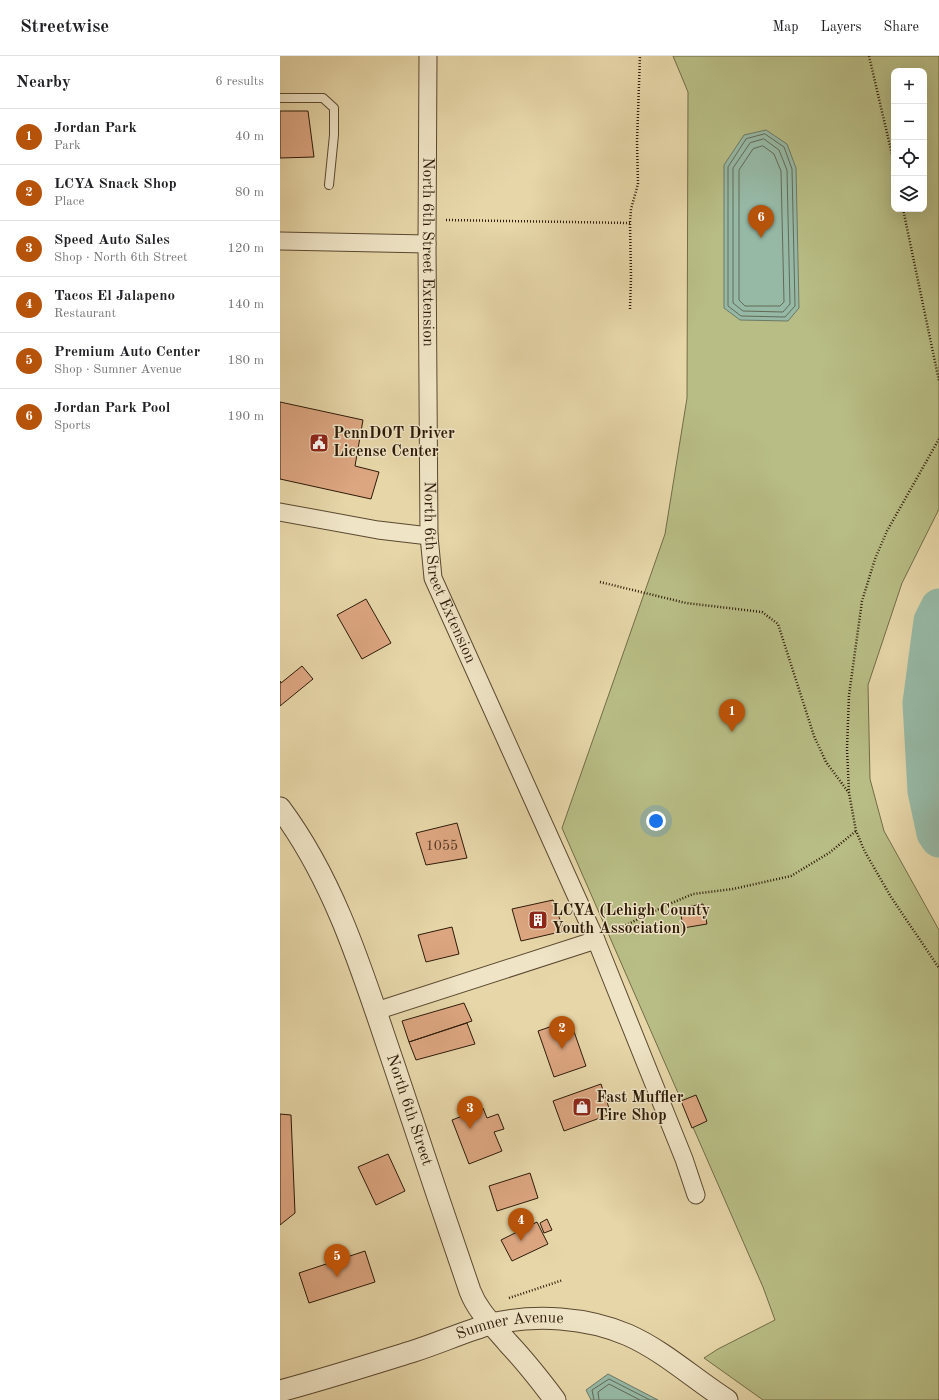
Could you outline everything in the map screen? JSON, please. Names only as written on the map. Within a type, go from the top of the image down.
[{"type":"street","name":"North 6th Street Extension","points":[[428,56],[427,244],[429,536],[434,578],[596,940],[684,1159],[696,1195]]},
{"type":"street","points":[[280,241],[427,244]]},
{"type":"street","points":[[280,512],[378,530],[429,536]]},
{"type":"street","name":"North 6th Street","points":[[280,808],[307,850],[327,886],[353,944],[475,1303],[555,1400]]},
{"type":"street","points":[[376,1011],[596,940]]},
{"type":"street","name":"Sumner Avenue","points":[[280,1391],[407,1353],[491,1324],[528,1319],[564,1319],[593,1324],[628,1335],[660,1352],[702,1384],[727,1400]]},
{"type":"lane","points":[[280,98],[323,98],[334,108],[334,135],[329,185]]},
{"type":"path","points":[[630,309],[630,223],[631,209],[638,184],[637,142],[640,56]]},
{"type":"path","points":[[869,56],[891,150]]},
{"type":"path","points":[[905,212],[939,381]]},
{"type":"path","points":[[428,219],[630,223]]},
{"type":"path","points":[[939,439],[887,531],[875,559],[862,601],[849,695],[846,749],[849,793],[856,831],[865,852],[890,897],[939,968]]},
{"type":"path","points":[[600,582],[686,604],[762,612],[778,624],[814,736],[826,762],[849,793]]},
{"type":"path","points":[[596,940],[667,905],[693,894],[733,889],[791,876],[830,853],[856,831]]},
{"type":"path","points":[[509,1298],[563,1280]]},
{"type":"green space","points":[[673,56],[939,56],[939,509],[902,583],[868,685],[870,779],[884,831],[939,930],[939,1400],[763,1400],[704,1358],[718,1349],[775,1320],[763,1287],[562,828],[665,534],[687,398],[688,92]]},
{"type":"water","points":[[766,130],[787,144],[796,168],[799,308],[788,321],[740,320],[724,308],[724,165],[744,135]]},
{"type":"water","points":[[608,1374],[658,1400],[591,1400],[586,1390]]},
{"type":"building","points":[[280,111],[308,111],[314,157],[280,158]]},
{"type":"building","name":"PennDOT Driver License Center","points":[[280,402],[363,420],[355,466],[379,472],[371,499],[280,479]]},
{"type":"building","points":[[366,599],[391,643],[362,659],[337,615]]},
{"type":"building","points":[[302,666],[313,679],[280,706],[280,681],[281,683]]},
{"type":"building","points":[[457,823],[467,858],[426,865],[416,833]]},
{"type":"building","name":"LCYA (Lehigh County Youth Association)","points":[[553,900],[564,931],[521,941],[512,909]]},
{"type":"building","points":[[703,904],[707,924],[683,928],[680,908]]},
{"type":"building","points":[[452,927],[459,954],[426,962],[418,935]]},
{"type":"building","points":[[464,1003],[472,1021],[409,1042],[402,1021]]},
{"type":"building","points":[[570,1020],[586,1066],[554,1077],[538,1031]]},
{"type":"building","points":[[467,1023],[475,1044],[416,1060],[409,1042]]},
{"type":"building","name":"Fast Muffler Tire Shop","points":[[601,1084],[611,1114],[564,1131],[553,1101]]},
{"type":"building","points":[[696,1095],[707,1121],[692,1128],[681,1101]]},
{"type":"building","points":[[483,1108],[487,1118],[498,1114],[504,1129],[494,1132],[502,1151],[469,1164],[452,1120]]},
{"type":"building","points":[[280,1114],[291,1115],[295,1213],[280,1225]]},
{"type":"building","points":[[388,1154],[405,1191],[376,1205],[358,1167]]},
{"type":"building","points":[[530,1173],[538,1198],[497,1211],[489,1186]]},
{"type":"building","points":[[547,1219],[552,1230],[544,1233],[540,1223]]},
{"type":"building","points":[[537,1222],[548,1244],[512,1261],[501,1240]]},
{"type":"building","points":[[365,1251],[375,1282],[309,1303],[299,1273]]},
{"type":"waterway","points":[[939,607],[932,621],[921,703],[926,791],[935,833],[939,839]]},
{"type":"place","name":"Jordan Park Pool","points":[[761,238]]},
{"type":"place","name":"PennDOT Driver License Center","points":[[319,443]]},
{"type":"place","name":"Jordan Park","points":[[732,732]]},
{"type":"place","name":"LCYA (Lehigh County Youth Association)","points":[[538,920]]},
{"type":"place","name":"LCYA Snack Shop","points":[[562,1049]]},
{"type":"place","name":"Fast Muffler Tire Shop","points":[[582,1107]]},
{"type":"place","name":"Speed Auto Sales","points":[[470,1129]]},
{"type":"place","name":"Tacos El Jalapeno","points":[[521,1241]]},
{"type":"place","name":"Premium Auto Center","points":[[337,1277]]}]
